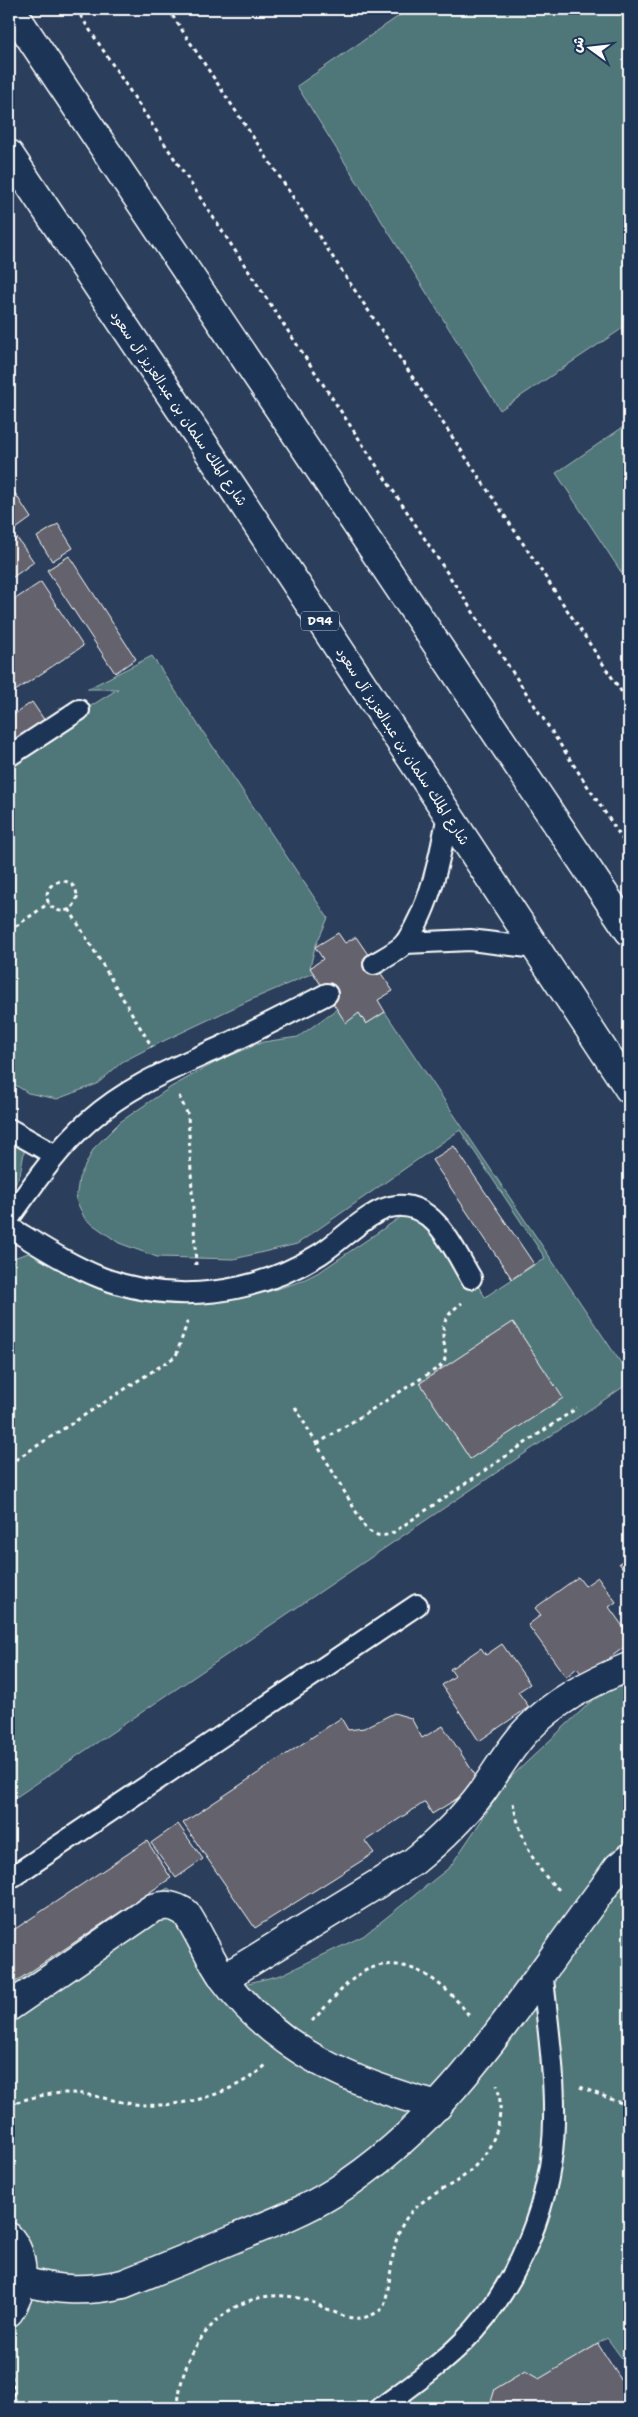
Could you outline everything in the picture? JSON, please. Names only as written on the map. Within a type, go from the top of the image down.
[{"type":"main road","points":[[11,9],[629,931]]},
{"type":"main road","name":"شارع الملك سلمان بن عبدالعزيز آل سعود","points":[[9,154],[629,1089]]},
{"type":"main road","points":[[224,1978],[413,1862],[439,1841],[463,1816],[526,1730],[556,1704],[589,1683],[626,1668]]},
{"type":"main road","points":[[22,2281],[47,2288],[72,2291],[98,2290],[123,2284],[265,2226],[333,2193],[364,2172],[409,2137],[465,2076],[618,1867],[629,1858]]},
{"type":"main road","points":[[9,2006],[152,1908],[164,1905],[176,1906],[186,1913],[224,1978],[259,2018],[289,2044],[361,2081],[399,2096],[438,2106]]},
{"type":"main road","points":[[9,2237],[20,2260],[22,2281],[16,2302],[9,2312]]},
{"type":"lane","points":[[9,756],[79,710]]},
{"type":"lane","points":[[374,964],[405,943],[420,913],[433,881],[448,814]]},
{"type":"lane","points":[[405,943],[470,940],[536,948]]},
{"type":"lane","points":[[9,1218],[56,1155],[88,1122],[118,1099],[166,1070],[230,1043],[327,994]]},
{"type":"lane","points":[[9,1130],[56,1155]]},
{"type":"lane","points":[[9,1227],[73,1264],[102,1278],[133,1287],[157,1291],[198,1293],[230,1290],[262,1282],[292,1270],[320,1254],[375,1214],[396,1206],[417,1208],[435,1221],[471,1278]]},
{"type":"lane","points":[[9,1879],[417,1605]]},
{"type":"lane","points":[[380,2408],[436,2368],[465,2340],[490,2309],[512,2275],[532,2232],[542,2201],[550,2162],[554,2122],[542,1970]]},
{"type":"path","points":[[76,9],[629,849]]},
{"type":"path","points":[[168,9],[629,703]]},
{"type":"path","points":[[62,881],[74,888],[76,896],[74,904],[69,909],[61,911],[54,909],[49,903],[47,896],[49,888],[54,883],[62,881]]},
{"type":"path","points":[[9,931],[49,903]]},
{"type":"path","points":[[9,1464],[176,1356],[198,1293],[188,1116],[166,1070],[69,909]]},
{"type":"path","points":[[317,1444],[445,1362],[446,1355],[442,1340],[445,1321],[457,1306],[480,1291],[471,1278]]},
{"type":"path","points":[[295,1407],[365,1527],[372,1534],[382,1537],[392,1534],[577,1408]]},
{"type":"path","points":[[512,1799],[518,1828],[534,1860],[555,1887],[586,1910]]},
{"type":"path","points":[[9,2105],[34,2096],[70,2093],[145,2105],[186,2102],[225,2090],[260,2070],[289,2044],[358,1975],[378,1967],[399,1965],[420,1970],[438,1981],[458,2000],[474,2022],[485,2048],[500,2096],[501,2110],[494,2140],[485,2155],[472,2169],[419,2203],[406,2219],[398,2235],[388,2296],[384,2308],[367,2318],[356,2319],[344,2317],[298,2298],[278,2296],[258,2298],[238,2304],[221,2315],[206,2329],[194,2346],[178,2396],[178,2408]]},
{"type":"path","points":[[552,2082],[577,2086],[629,2106]]},
{"type":"path","points":[[9,2360],[17,2408]]},
{"type":"green space","points":[[409,9],[629,9],[629,324],[500,410],[297,86]]},
{"type":"green space","points":[[629,423],[629,584],[556,473]]},
{"type":"green space","points":[[152,656],[328,918],[315,947],[310,967],[329,966],[248,1001],[153,1046],[122,1062],[97,1084],[57,1099],[28,1093],[9,1081],[9,757],[118,689],[87,689]]},
{"type":"green space","points":[[356,995],[359,1013],[366,1024],[385,1012],[629,1375],[629,1383],[9,1802],[9,1270],[16,1257],[38,1250],[190,1296],[267,1292],[299,1282],[321,1271],[405,1214],[444,1231],[485,1297],[545,1258],[460,1130],[297,1244],[234,1259],[157,1257],[119,1243],[85,1219],[76,1200],[79,1178],[94,1148],[120,1122],[171,1087],[220,1060],[263,1042],[298,1037]]},
{"type":"green space","points":[[9,1126],[26,1141],[20,1175],[9,1193]]},
{"type":"green space","points":[[617,1677],[629,1677],[629,2368],[607,2338],[496,2408],[9,2408],[9,1979],[168,1888],[198,1910],[236,1986],[281,1975],[363,1936],[450,1867],[510,1778]]},
{"type":"building","points":[[9,484],[31,518],[9,534]]},
{"type":"building","points":[[58,524],[73,548],[52,561],[37,537]]},
{"type":"building","points":[[17,538],[34,562],[9,580],[9,544]]},
{"type":"building","points":[[69,556],[136,659],[115,673],[47,570]]},
{"type":"building","points":[[41,582],[83,646],[9,695],[9,603]]},
{"type":"building","points":[[32,702],[45,721],[9,745],[9,718]]},
{"type":"building","points":[[338,933],[345,943],[356,937],[393,991],[378,1000],[385,1012],[366,1024],[359,1013],[346,1023],[310,968],[323,959],[315,947]]},
{"type":"building","points":[[454,1146],[534,1264],[512,1279],[432,1160]]},
{"type":"building","points":[[513,1322],[563,1398],[470,1459],[420,1383]]},
{"type":"building","points":[[629,1557],[629,1577],[619,1563]]},
{"type":"building","points":[[578,1577],[585,1586],[598,1577],[616,1602],[609,1607],[629,1635],[623,1639],[627,1645],[584,1677],[577,1668],[566,1677],[528,1625],[541,1615],[535,1608]]},
{"type":"building","points":[[502,1644],[530,1684],[518,1692],[529,1707],[479,1741],[442,1685],[455,1676],[450,1669],[481,1648],[486,1655]]},
{"type":"building","points":[[394,1713],[411,1718],[422,1738],[443,1726],[481,1784],[432,1814],[425,1802],[365,1841],[374,1853],[255,1928],[183,1823],[341,1718],[348,1730],[364,1728]]},
{"type":"building","points":[[178,1824],[203,1859],[176,1878],[151,1843]]},
{"type":"building","points":[[147,1841],[171,1878],[9,1986],[9,1933]]},
{"type":"building","points":[[598,2344],[629,2392],[629,2408],[489,2408],[495,2389],[525,2371],[539,2379]]}]
